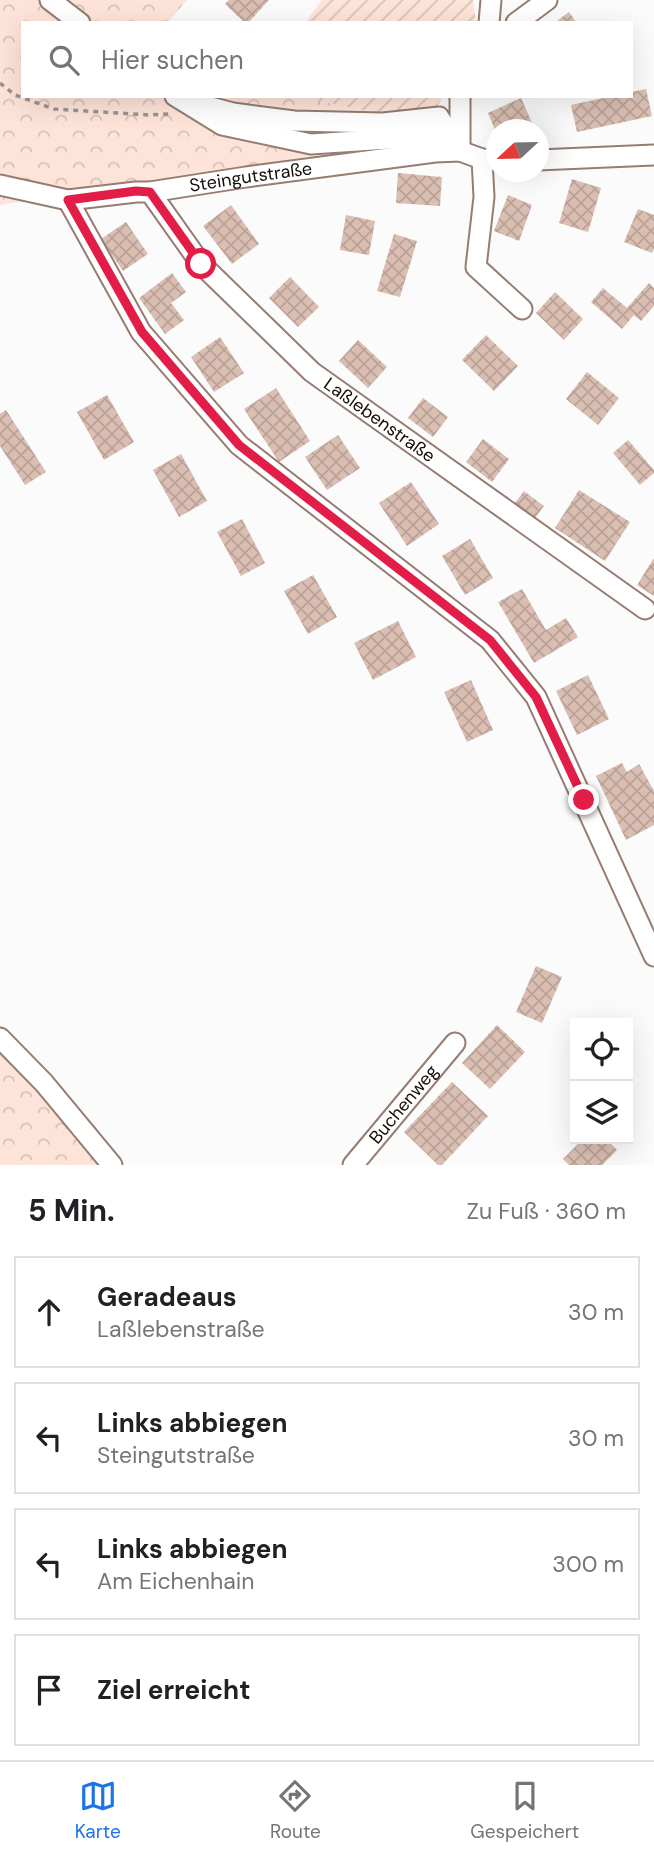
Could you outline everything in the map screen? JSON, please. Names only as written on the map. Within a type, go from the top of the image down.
[{"type":"street","points":[[50,0],[77,21]]},
{"type":"street","points":[[489,21],[491,0]]},
{"type":"street","points":[[519,21],[547,0]]},
{"type":"street","points":[[460,98],[460,151]]},
{"type":"street","name":"Steingutstraße","points":[[175,103],[222,125],[311,144],[435,136],[460,151],[486,159]]},
{"type":"street","name":"Steingutstraße","points":[[0,185],[68,200],[136,191],[150,192],[435,152],[460,151]]},
{"type":"street","points":[[549,160],[654,155]]},
{"type":"street","name":"Steingutstraße","points":[[487,182],[476,267],[522,309]]},
{"type":"street","name":"Laßlebenstraße","points":[[150,192],[201,264],[312,372],[645,609]]},
{"type":"street","points":[[68,200],[142,332],[239,445],[490,640],[536,697],[654,956]]},
{"type":"street","points":[[0,1038],[44,1083],[112,1165]]},
{"type":"street","name":"Buchenweg","points":[[353,1165],[455,1043]]},
{"type":"path","points":[[0,83],[21,97]]},
{"type":"path","points":[[23,98],[54,109],[150,115],[175,103]]},
{"type":"green space","points":[[0,0],[187,0],[169,21],[21,21],[21,98],[305,98],[428,124],[420,139],[0,205]]},
{"type":"green space","points":[[322,0],[473,0],[476,21],[306,21]]},
{"type":"green space","points":[[305,98],[442,98],[428,124]]},
{"type":"green space","points":[[0,1030],[95,1160],[98,1165],[0,1165]]},
{"type":"building","points":[[229,0],[269,0],[250,21],[243,21],[225,4]]},
{"type":"building","points":[[569,12],[576,21],[557,21]]},
{"type":"building","points":[[646,89],[652,116],[577,132],[571,105],[604,98],[633,98],[633,92]]},
{"type":"building","points":[[521,98],[530,119],[490,119],[488,113]]},
{"type":"building","points":[[398,173],[442,177],[440,206],[396,203]]},
{"type":"building","points":[[572,179],[601,188],[588,232],[559,223]]},
{"type":"building","points":[[508,195],[532,205],[519,241],[494,231]]},
{"type":"building","points":[[231,205],[259,244],[232,264],[203,226]]},
{"type":"building","points":[[638,209],[654,215],[652,253],[624,242]]},
{"type":"building","points":[[346,215],[375,221],[369,255],[340,250]]},
{"type":"building","points":[[126,222],[148,254],[123,271],[101,239]]},
{"type":"building","points":[[394,234],[417,241],[400,297],[377,291]]},
{"type":"building","points":[[172,273],[186,292],[171,303],[184,320],[165,334],[139,298]]},
{"type":"building","points":[[290,277],[319,307],[298,327],[269,298]]},
{"type":"building","points":[[649,283],[654,288],[654,306],[641,321],[634,315],[622,329],[591,302],[603,288],[627,308]]},
{"type":"building","points":[[555,292],[583,319],[564,340],[536,313]]},
{"type":"building","points":[[486,335],[518,366],[494,391],[462,360]]},
{"type":"building","points":[[220,337],[244,373],[214,392],[191,357]]},
{"type":"building","points":[[358,340],[387,367],[368,388],[339,361]]},
{"type":"building","points":[[587,372],[619,398],[598,425],[566,399]]},
{"type":"building","points":[[276,388],[310,441],[279,462],[244,409]]},
{"type":"building","points":[[107,395],[134,442],[104,460],[77,412]]},
{"type":"building","points":[[423,398],[448,417],[433,437],[408,418]]},
{"type":"building","points":[[6,410],[46,472],[25,485],[0,446],[0,414]]},
{"type":"building","points":[[338,435],[360,468],[327,490],[305,457]]},
{"type":"building","points":[[483,439],[509,459],[492,482],[466,462]]},
{"type":"building","points":[[628,440],[654,470],[640,485],[613,453]]},
{"type":"building","points":[[181,454],[207,501],[179,517],[153,470]]},
{"type":"building","points":[[411,482],[439,524],[407,546],[379,503]]},
{"type":"building","points":[[579,490],[630,522],[605,561],[555,528]]},
{"type":"building","points":[[524,491],[544,506],[532,522],[512,507]]},
{"type":"building","points":[[242,519],[265,563],[241,576],[217,532]]},
{"type":"building","points":[[470,539],[493,578],[465,595],[442,556]]},
{"type":"building","points":[[654,558],[654,596],[637,585]]},
{"type":"building","points":[[313,575],[337,617],[308,634],[284,591]]},
{"type":"building","points":[[522,589],[546,630],[566,618],[578,637],[534,663],[498,602]]},
{"type":"building","points":[[398,621],[416,657],[373,680],[354,643]]},
{"type":"building","points":[[588,675],[609,719],[577,735],[556,691]]},
{"type":"building","points":[[471,680],[493,730],[467,742],[444,692]]},
{"type":"building","points":[[622,763],[627,772],[639,764],[654,791],[654,825],[626,840],[596,776]]},
{"type":"building","points":[[536,966],[562,977],[542,1023],[516,1012]]},
{"type":"building","points":[[497,1025],[525,1052],[490,1089],[462,1063]]},
{"type":"building","points":[[452,1082],[488,1116],[442,1165],[438,1165],[404,1132]]},
{"type":"building","points":[[578,1144],[611,1144],[617,1150],[602,1165],[569,1165],[563,1159]]},
{"type":"route","points":[[201,264],[150,192],[136,191],[68,200],[142,332],[239,445],[490,640],[536,697],[584,800]]}]
